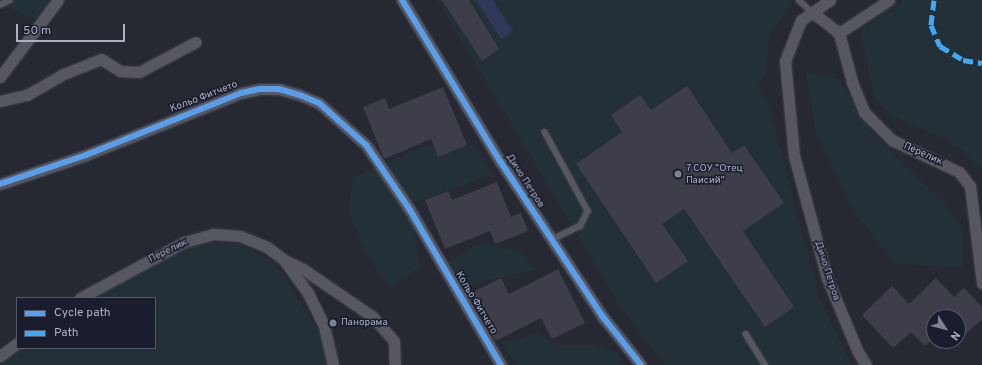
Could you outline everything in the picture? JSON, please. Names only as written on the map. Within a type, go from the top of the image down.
[{"type":"street","points":[[0,77],[58,0]]},
{"type":"street","name":"Дичо Петров","points":[[402,0],[500,161],[603,317],[641,365]]},
{"type":"street","name":"Дичо Петров","points":[[830,0],[801,20],[785,61],[794,156],[827,278],[858,352],[866,365]]},
{"type":"street","points":[[812,12],[839,33],[889,0]]},
{"type":"street","name":"Перелик","points":[[839,33],[852,82],[864,112],[892,140],[954,169],[970,186],[982,283]]},
{"type":"street","points":[[0,100],[27,95],[68,72],[101,59],[120,72],[139,72],[196,42]]},
{"type":"street","name":"Кольо Фитчето","points":[[0,184],[86,155],[241,93],[260,89],[279,89],[300,95],[319,103],[366,145],[410,210],[502,365]]},
{"type":"street","name":"Перелик","points":[[82,297],[184,242],[213,234],[240,236],[267,247],[284,260],[308,293],[324,326],[333,365]]},
{"type":"street","points":[[284,260],[303,269],[373,317],[394,341],[396,365]]},
{"type":"street","points":[[0,356],[16,344]]},
{"type":"lane","points":[[0,5],[10,0]]},
{"type":"lane","points":[[799,0],[812,12]]},
{"type":"lane","points":[[545,132],[588,211],[581,226],[552,240]]},
{"type":"lane","points":[[746,334],[765,365]]},
{"type":"shaded area","points":[[0,0],[67,0],[47,25],[0,4]]},
{"type":"shaded area","name":"7 СОУ \"Отец Паисий\"","points":[[437,0],[794,0],[770,34],[765,77],[757,86],[768,102],[820,300],[852,365],[667,365],[661,360],[619,304]]},
{"type":"shaded area","points":[[902,0],[982,0],[982,172],[966,153],[944,138],[896,118],[875,100],[860,29]]},
{"type":"shaded area","points":[[806,72],[839,79],[870,129],[907,168],[943,201],[963,230],[962,268],[896,264],[853,210],[816,134]]},
{"type":"shaded area","points":[[475,144],[492,175],[410,204],[420,267],[390,288],[366,253],[349,211],[353,178],[423,146]]},
{"type":"shaded area","points":[[482,242],[520,251],[535,270],[463,286],[448,262]]},
{"type":"shaded area","points":[[203,243],[241,244],[276,264],[340,365],[0,365],[20,349],[156,349],[156,297],[93,297],[167,255]]},
{"type":"shaded area","points":[[537,334],[559,345],[593,345],[618,353],[624,362],[618,365],[517,365],[501,342]]},
{"type":"water","points":[[476,0],[493,0],[513,31],[501,39]]},
{"type":"building","points":[[442,0],[469,0],[499,49],[482,61]]},
{"type":"building","points":[[687,86],[732,153],[744,145],[784,203],[743,231],[794,307],[765,327],[684,209],[662,224],[688,261],[656,283],[576,164],[622,132],[611,115],[640,95],[651,110]]},
{"type":"building","points":[[443,87],[467,145],[438,157],[431,139],[384,159],[363,107],[385,98],[389,109]]},
{"type":"building","points":[[497,182],[511,217],[521,213],[528,231],[495,244],[490,231],[445,249],[425,200],[448,191],[452,200]]},
{"type":"building","points":[[558,269],[585,323],[552,339],[541,318],[495,341],[471,293],[501,278],[509,294]]},
{"type":"building","points":[[936,278],[954,297],[964,288],[982,307],[982,319],[966,334],[966,309],[926,309],[926,345],[925,346],[911,332],[893,348],[862,315],[892,286],[909,304]]},
{"type":"marked path","points":[[934,0],[931,25],[940,46],[963,60],[982,63]]},
{"type":"cycle path","points":[[402,0],[500,161],[603,317],[641,365]]},
{"type":"cycle path","points":[[0,184],[86,155],[241,93],[260,89],[279,89],[300,95],[319,103],[366,145],[410,210],[501,365]]},
{"type":"place","name":"7 СОУ \"Отец Паисий\"","points":[[678,174]]},
{"type":"place","name":"Панорама","points":[[333,323]]}]
